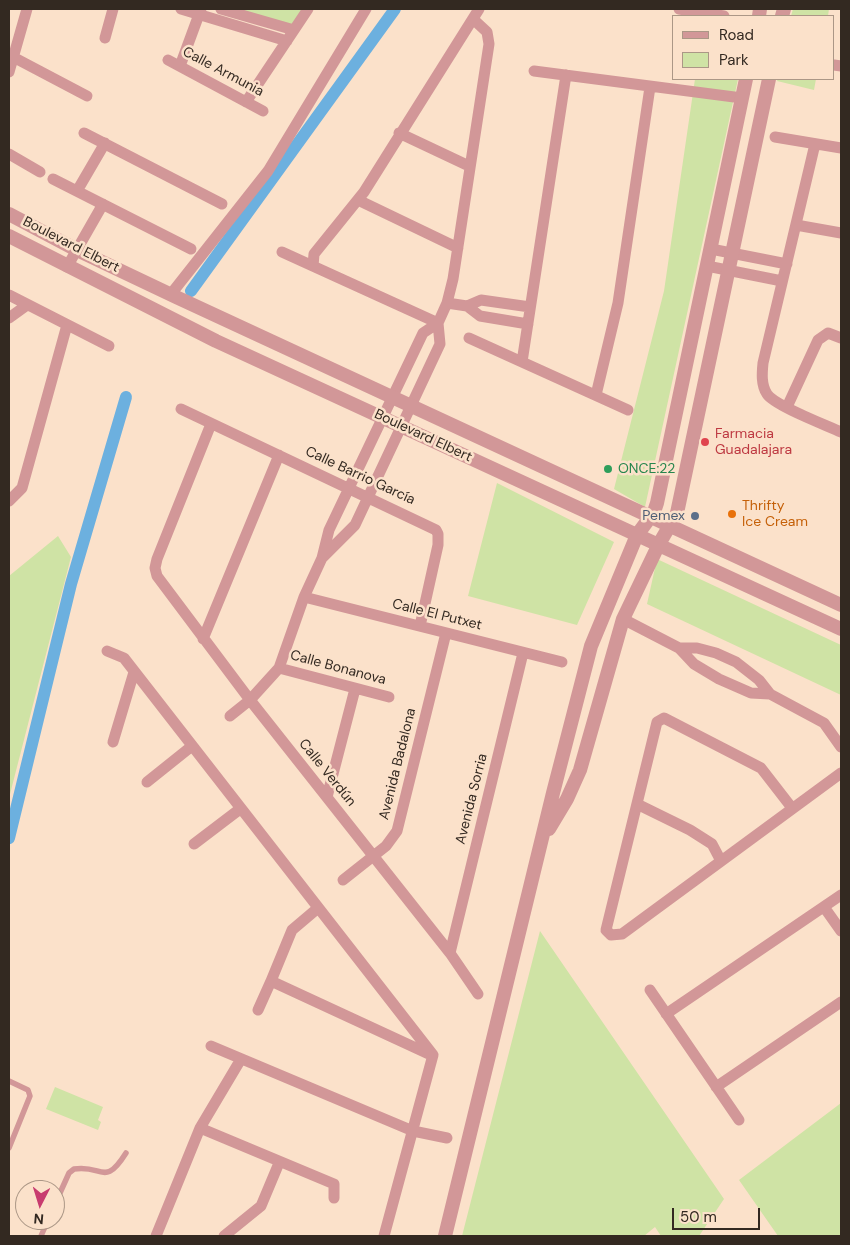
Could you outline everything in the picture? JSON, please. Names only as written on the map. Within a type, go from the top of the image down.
[{"type":"street","points":[[9,72],[27,9]]},
{"type":"street","points":[[105,38],[113,9]]},
{"type":"street","points":[[181,9],[200,12],[287,41]]},
{"type":"street","points":[[221,9],[294,30]]},
{"type":"street","points":[[246,102],[308,9]]},
{"type":"street","points":[[171,294],[268,171],[366,9]]},
{"type":"street","points":[[313,266],[314,254],[358,200],[479,9]]},
{"type":"street","points":[[679,9],[718,15]]},
{"type":"street","points":[[180,66],[200,12]]},
{"type":"street","points":[[230,716],[250,700],[279,668],[304,597],[322,558],[329,530],[422,333],[438,323],[448,303],[489,44],[487,32],[473,19]]},
{"type":"street","points":[[13,57],[87,96]]},
{"type":"street","name":"Calle Armunia","points":[[168,60],[263,111]]},
{"type":"street","points":[[534,71],[742,98]]},
{"type":"street","points":[[522,362],[566,75]]},
{"type":"street","points":[[445,1236],[553,793],[591,646],[637,535],[651,517],[657,503],[746,80]]},
{"type":"street","points":[[543,840],[567,799],[589,742],[623,619],[658,544],[671,526],[677,513],[730,252],[769,80]]},
{"type":"street","points":[[596,395],[618,303],[650,86]]},
{"type":"street","points":[[84,133],[222,204]]},
{"type":"street","points":[[399,133],[469,166]]},
{"type":"street","points":[[775,137],[841,148]]},
{"type":"street","points":[[77,191],[105,143]]},
{"type":"street","points":[[815,144],[763,363],[762,377],[768,396],[841,432]]},
{"type":"street","points":[[9,154],[40,172]]},
{"type":"street","points":[[53,179],[191,249]]},
{"type":"street","points":[[358,200],[458,248]]},
{"type":"street","points":[[67,267],[103,204]]},
{"type":"street","name":"Boulevard Elbert","points":[[9,214],[77,250],[841,605]]},
{"type":"street","points":[[796,225],[841,233]]},
{"type":"street","name":"Boulevard Elbert","points":[[9,236],[216,341],[383,416],[841,629]]},
{"type":"street","points":[[711,249],[787,264]]},
{"type":"street","points":[[282,252],[438,323]]},
{"type":"street","points":[[707,266],[782,281]]},
{"type":"street","points":[[9,295],[108,346]]},
{"type":"street","points":[[467,306],[481,300],[530,307]]},
{"type":"street","points":[[448,303],[467,306],[480,316],[528,324]]},
{"type":"street","points":[[9,318],[28,305]]},
{"type":"street","points":[[322,558],[355,525],[440,344],[438,323]]},
{"type":"street","points":[[9,501],[22,488],[67,325]]},
{"type":"street","points":[[787,407],[818,340],[828,333],[841,338]]},
{"type":"street","points":[[469,338],[628,410]]},
{"type":"street","name":"Calle Barrio García","points":[[181,409],[432,526],[438,534],[438,545],[420,626]]},
{"type":"street","name":"Calle Verdún","points":[[211,424],[157,559],[155,568],[160,581],[250,700],[450,953],[478,994]]},
{"type":"street","points":[[203,639],[279,455]]},
{"type":"street","name":"Calle El Putxet","points":[[304,597],[562,662]]},
{"type":"street","points":[[623,619],[679,648],[694,664],[719,679],[751,693],[770,694]]},
{"type":"street","name":"Avenida Badalona","points":[[343,880],[386,846],[397,831],[446,633]]},
{"type":"street","points":[[679,648],[697,648],[716,653],[736,662],[759,680],[770,694],[824,723],[841,747]]},
{"type":"street","points":[[107,651],[124,658],[433,1055]]},
{"type":"street","name":"Avenida Sorria","points":[[450,953],[523,653]]},
{"type":"street","name":"Calle Bonanova","points":[[279,668],[388,697]]},
{"type":"street","points":[[114,742],[134,672]]},
{"type":"street","points":[[327,797],[355,689]]},
{"type":"street","points":[[792,808],[760,768],[664,718],[657,722],[606,930],[611,935],[622,934],[841,773]]},
{"type":"street","points":[[147,782],[192,746]]},
{"type":"street","points":[[553,793],[558,801],[567,799]]},
{"type":"street","points":[[636,804],[690,830],[712,844],[721,861]]},
{"type":"street","points":[[194,844],[240,809]]},
{"type":"street","points":[[666,1014],[841,895]]},
{"type":"street","points":[[824,907],[841,931]]},
{"type":"street","points":[[258,1010],[292,930],[318,908]]},
{"type":"street","points":[[271,981],[433,1055]]},
{"type":"street","points":[[650,990],[739,1120]]},
{"type":"street","points":[[716,1087],[841,1002]]},
{"type":"street","points":[[211,1046],[413,1131],[447,1138]]},
{"type":"street","points":[[384,1236],[433,1055]]},
{"type":"street","points":[[156,1236],[200,1128],[241,1059]]},
{"type":"street","points":[[200,1128],[280,1164],[334,1184],[334,1198]]},
{"type":"street","points":[[224,1236],[261,1206],[280,1164]]},
{"type":"lane","points":[[9,1081],[28,1090],[30,1096],[9,1148]]},
{"type":"lane","points":[[65,1182],[69,1173],[74,1169],[109,1172],[116,1170],[126,1153]]},
{"type":"green space","points":[[237,9],[305,9],[294,27]]},
{"type":"green space","points":[[793,9],[829,9],[828,15],[791,15]]},
{"type":"green space","points":[[695,80],[738,80],[645,507],[614,489],[664,291]]},
{"type":"green space","points":[[778,80],[816,80],[814,90]]},
{"type":"green space","points":[[497,483],[614,542],[577,625],[468,596]]},
{"type":"green space","points":[[58,536],[71,557],[9,798],[9,576]]},
{"type":"green space","points":[[657,559],[841,645],[841,695],[647,604]]},
{"type":"green space","points":[[540,931],[724,1199],[699,1236],[661,1236],[655,1227],[644,1236],[462,1236]]},
{"type":"green space","points":[[55,1087],[103,1107],[98,1120],[101,1122],[98,1130],[46,1109]]},
{"type":"green space","points":[[841,1103],[841,1236],[778,1236],[739,1180]]},
{"type":"waterway","points":[[191,291],[395,9]]},
{"type":"waterway","points":[[9,838],[71,584],[126,397]]},
{"type":"place","name":"Farmacia Guadalajara","points":[[705,442]]},
{"type":"place","name":"ONCE:22","points":[[608,469]]},
{"type":"place","name":"Thrifty Ice Cream","points":[[732,514]]},
{"type":"place","name":"Pemex","points":[[695,516]]}]
